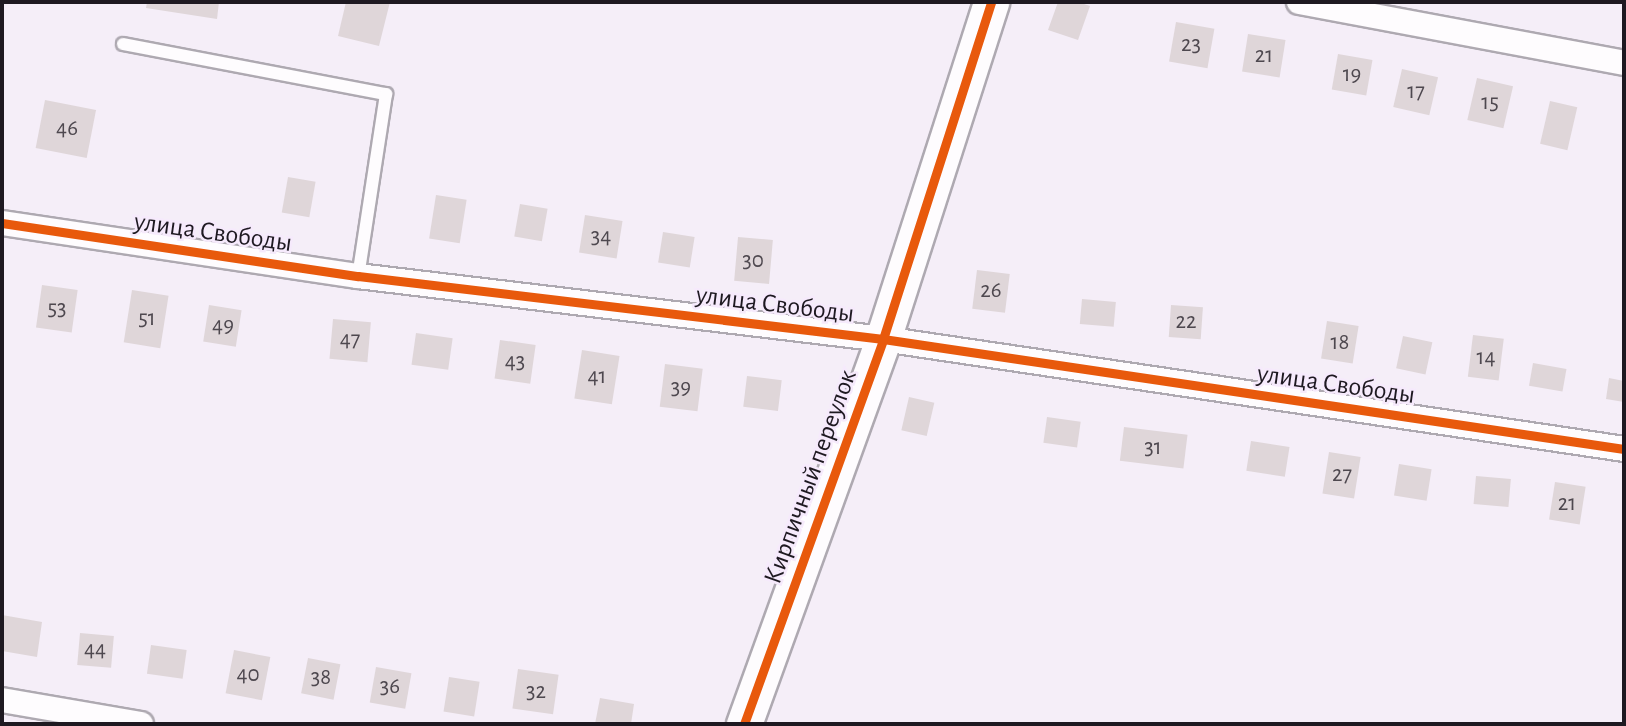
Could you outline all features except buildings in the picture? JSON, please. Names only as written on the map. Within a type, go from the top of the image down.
[{"type":"street","name":"Кирпичный переулок","points":[[744,724],[883,340],[991,2]]},
{"type":"street","points":[[1299,2],[1624,64]]},
{"type":"street","name":"улица Свободы","points":[[2,223],[358,276],[883,340],[1624,449]]},
{"type":"street","points":[[2,700],[141,724]]},
{"type":"lane","points":[[122,44],[386,94],[358,276]]},
{"type":"cycle path","points":[[744,724],[883,339],[991,2]]},
{"type":"cycle path","points":[[2,223],[358,276],[883,339],[1624,449]]}]
